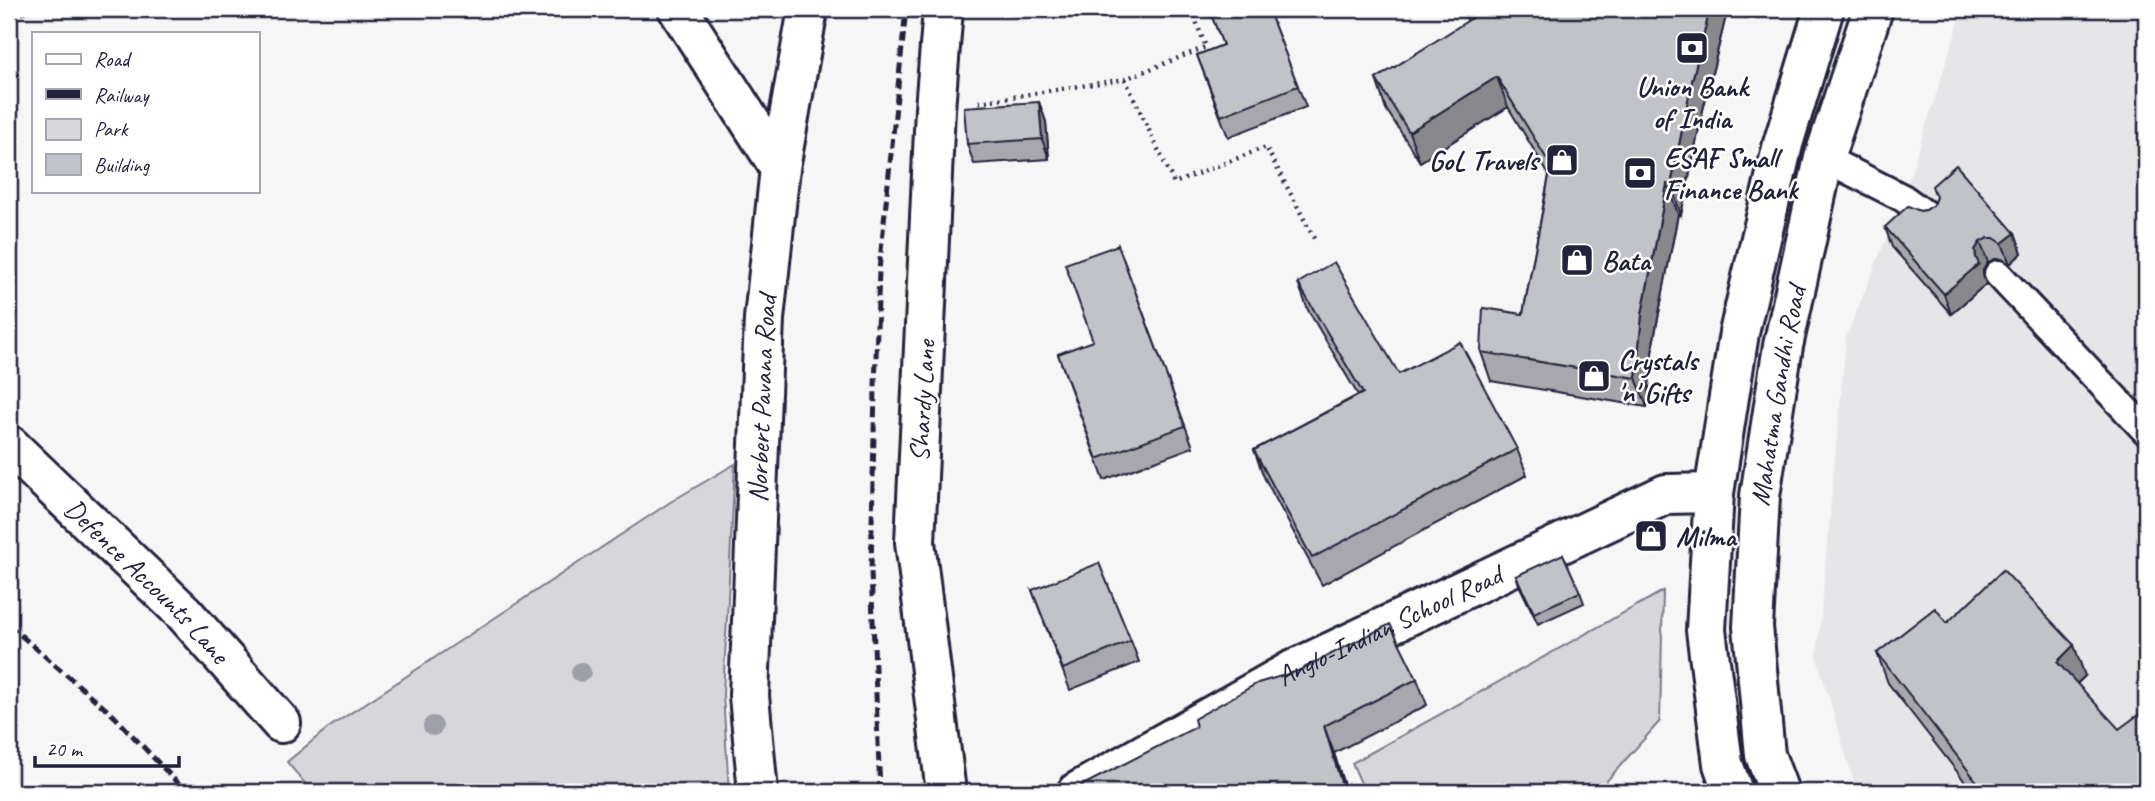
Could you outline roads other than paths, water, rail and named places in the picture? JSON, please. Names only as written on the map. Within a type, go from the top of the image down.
[{"type":"street","points":[[678,9],[780,168]]},
{"type":"street","name":"Norbert Pavana Road","points":[[758,792],[749,696],[754,318],[807,9]]},
{"type":"street","name":"Shardy Lane","points":[[943,9],[934,109],[915,542],[946,792]]},
{"type":"street","name":"Mahatma Gandhi Road","points":[[1733,792],[1723,764],[1706,629],[1714,493],[1739,333],[1783,144],[1824,9]]},
{"type":"street","name":"Mahatma Gandhi Road","points":[[1779,792],[1765,755],[1753,626],[1760,496],[1783,346],[1824,158],[1873,9]]},
{"type":"street","points":[[1783,144],[1824,158]]},
{"type":"street","name":"Defence Accounts Lane","points":[[9,445],[184,612],[281,723]]},
{"type":"street","name":"Anglo-Indian School Road","points":[[1077,792],[1293,670],[1666,494],[1714,493]]},
{"type":"lane","points":[[1824,158],[1903,198],[1928,216]]},
{"type":"lane","points":[[1998,274],[2146,431]]},
{"type":"railway","points":[[880,792],[871,571],[875,387],[879,270],[906,9]]},
{"type":"railway","points":[[9,625],[114,716],[186,792]]},
{"type":"place","name":"Union Bank of India","points":[[1692,48]]},
{"type":"place","name":"GoL Travels","points":[[1562,160]]},
{"type":"place","name":"ESAF Small Finance Bank","points":[[1640,173]]},
{"type":"place","name":"Bata","points":[[1577,260]]},
{"type":"place","name":"Crystals 'n' Gifts","points":[[1594,376]]},
{"type":"place","name":"Milma","points":[[1651,536]]}]
